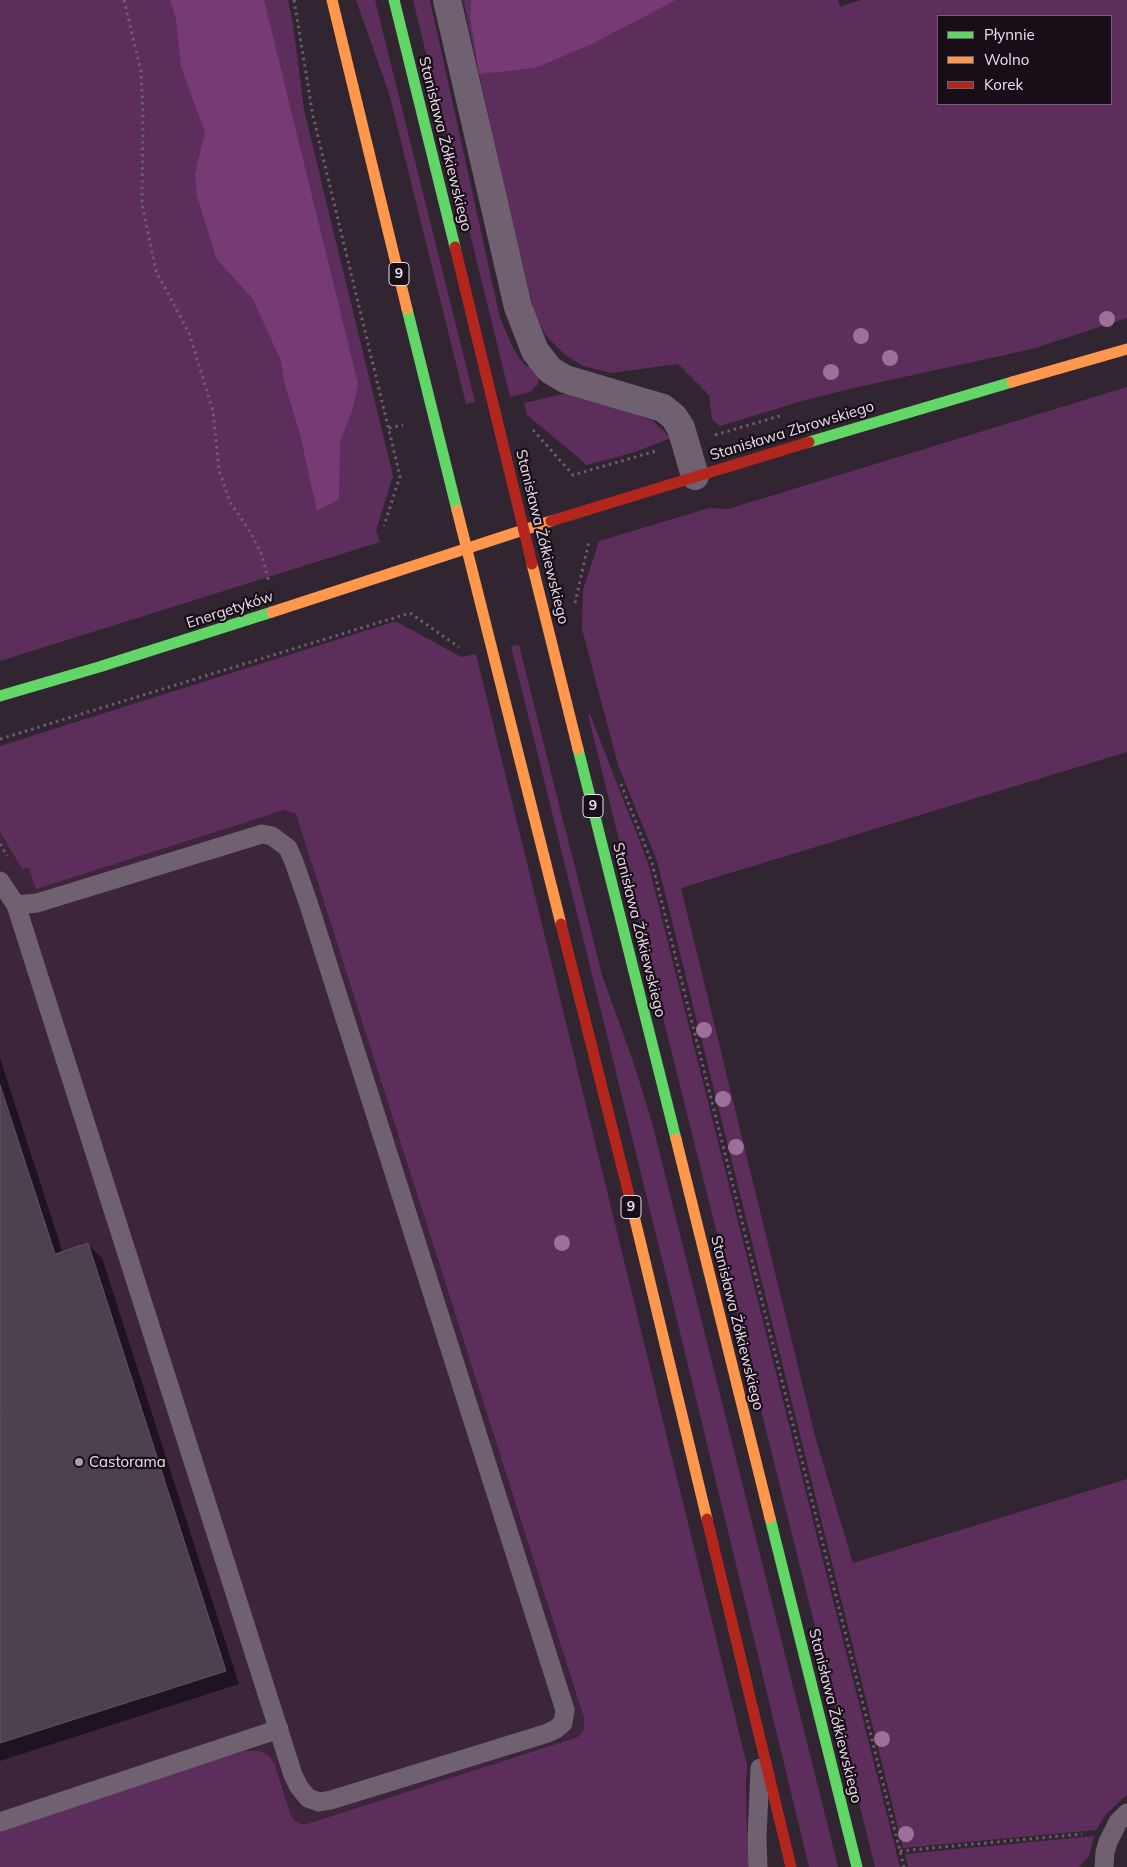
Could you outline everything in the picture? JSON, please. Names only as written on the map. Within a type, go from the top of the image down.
[{"type":"main road","name":"9","points":[[332,0],[434,418],[468,547],[647,1269],[792,1867]]},
{"type":"main road","name":"Stanisława Żółkiewskiego","points":[[394,0],[857,1867]]},
{"type":"main road","name":"Stanisława Zbrowskiego","points":[[468,547],[839,432],[1127,349]]},
{"type":"main road","name":"Energetyków","points":[[0,696],[99,667],[468,547]]},
{"type":"street","points":[[446,0],[518,307],[535,351],[550,370],[565,379],[663,408],[674,417],[681,428],[695,476]]},
{"type":"lane","points":[[0,881],[16,905],[293,1775],[308,1798],[319,1802],[548,1733],[563,1723],[565,1710],[308,902],[288,848],[272,836],[262,834],[37,903],[16,905]]},
{"type":"lane","points":[[0,1822],[279,1729]]},
{"type":"lane","points":[[758,1732],[761,1759],[757,1838],[758,1867]]},
{"type":"lane","points":[[1104,1867],[1108,1842],[1118,1822],[1127,1813]]},
{"type":"path","points":[[124,0],[141,71],[143,116],[142,204],[156,271],[189,333],[213,411],[219,470],[230,502],[251,533],[261,553],[277,610]]},
{"type":"path","points":[[294,0],[313,116],[400,476],[384,526]]},
{"type":"path","points":[[529,426],[573,475]]},
{"type":"path","points":[[573,611],[590,538]]},
{"type":"path","points":[[0,739],[410,613],[461,648]]},
{"type":"path","points":[[619,781],[652,863],[904,1867]]},
{"type":"path","points":[[900,1851],[1094,1833],[1108,1842]]},
{"type":"shaded area","points":[[0,0],[288,0],[304,110],[393,476],[376,531],[380,542],[0,661]]},
{"type":"shaded area","points":[[170,0],[264,0],[358,384],[352,411],[340,442],[339,499],[317,511],[300,434],[285,385],[281,361],[253,299],[216,258],[197,196],[195,174],[205,132],[181,67],[176,19]]},
{"type":"shaded area","points":[[356,0],[375,0],[475,402],[466,404],[389,93]]},
{"type":"shaded area","points":[[413,0],[430,0],[500,318],[520,359],[527,367],[530,364],[539,375],[538,384],[530,392],[510,397]]},
{"type":"shaded area","points":[[463,0],[471,0],[470,16],[656,9],[676,0],[838,0],[840,7],[861,0],[1127,0],[1127,318],[1032,349],[858,387],[802,401],[720,426],[712,419],[709,395],[678,364],[611,373],[583,366],[564,354],[546,336],[534,311],[504,187]]},
{"type":"shaded area","points":[[471,0],[676,0],[590,45],[535,68],[479,74],[470,16]]},
{"type":"shaded area","points":[[1127,387],[1127,752],[681,888],[815,1436],[853,1563],[1127,1479],[1127,1795],[1106,1814],[1096,1830],[903,1848],[657,861],[618,765],[582,629],[583,590],[599,541],[709,508],[728,509]]},
{"type":"shaded area","points":[[572,393],[652,420],[671,438],[635,452],[587,465],[527,415],[524,403]]},
{"type":"shaded area","points":[[393,622],[399,623],[461,657],[476,654],[747,1765],[749,1867],[0,1867],[0,1830],[244,1751],[260,1751],[269,1756],[274,1763],[291,1816],[301,1824],[307,1824],[578,1737],[584,1730],[584,1718],[296,814],[284,810],[36,889],[29,868],[22,869],[0,832],[0,746]]},
{"type":"shaded area","points":[[519,645],[602,975],[636,1070],[653,1126],[838,1867],[809,1867],[511,646]]},
{"type":"shaded area","points":[[590,714],[648,863],[900,1867],[875,1867],[588,715]]},
{"type":"shaded area","points":[[285,810],[296,813],[584,1718],[584,1730],[578,1737],[307,1824],[0,1867],[0,832],[22,869],[29,868],[34,881]]},
{"type":"shaded area","points":[[1094,1836],[1089,1856],[1079,1867],[908,1867],[905,1854]]},
{"type":"building","name":"Castorama","points":[[0,1085],[55,1254],[88,1243],[226,1671],[0,1743]]},
{"type":"traffic: fast","points":[[394,0],[455,247]]},
{"type":"traffic: fast","points":[[407,309],[457,510]]},
{"type":"traffic: fast","points":[[809,442],[1012,382]]},
{"type":"traffic: fast","points":[[0,696],[99,667],[272,612]]},
{"type":"traffic: fast","points":[[578,749],[676,1139]]},
{"type":"traffic: fast","points":[[770,1518],[857,1867]]},
{"type":"traffic: slow","points":[[332,0],[407,309]]},
{"type":"traffic: slow","points":[[1012,382],[1127,349]]},
{"type":"traffic: slow","points":[[457,510],[561,924]]},
{"type":"traffic: slow","points":[[272,612],[551,521]]},
{"type":"traffic: slow","points":[[532,564],[578,749]]},
{"type":"traffic: slow","points":[[676,1139],[770,1518]]},
{"type":"traffic: slow","points":[[630,1199],[707,1519]]},
{"type":"traffic: jam","points":[[455,247],[532,564]]},
{"type":"traffic: jam","points":[[551,521],[809,442]]},
{"type":"traffic: jam","points":[[561,924],[630,1199]]},
{"type":"traffic: jam","points":[[707,1519],[791,1867]]},
{"type":"place","name":"Castorama","points":[[79,1462]]}]
